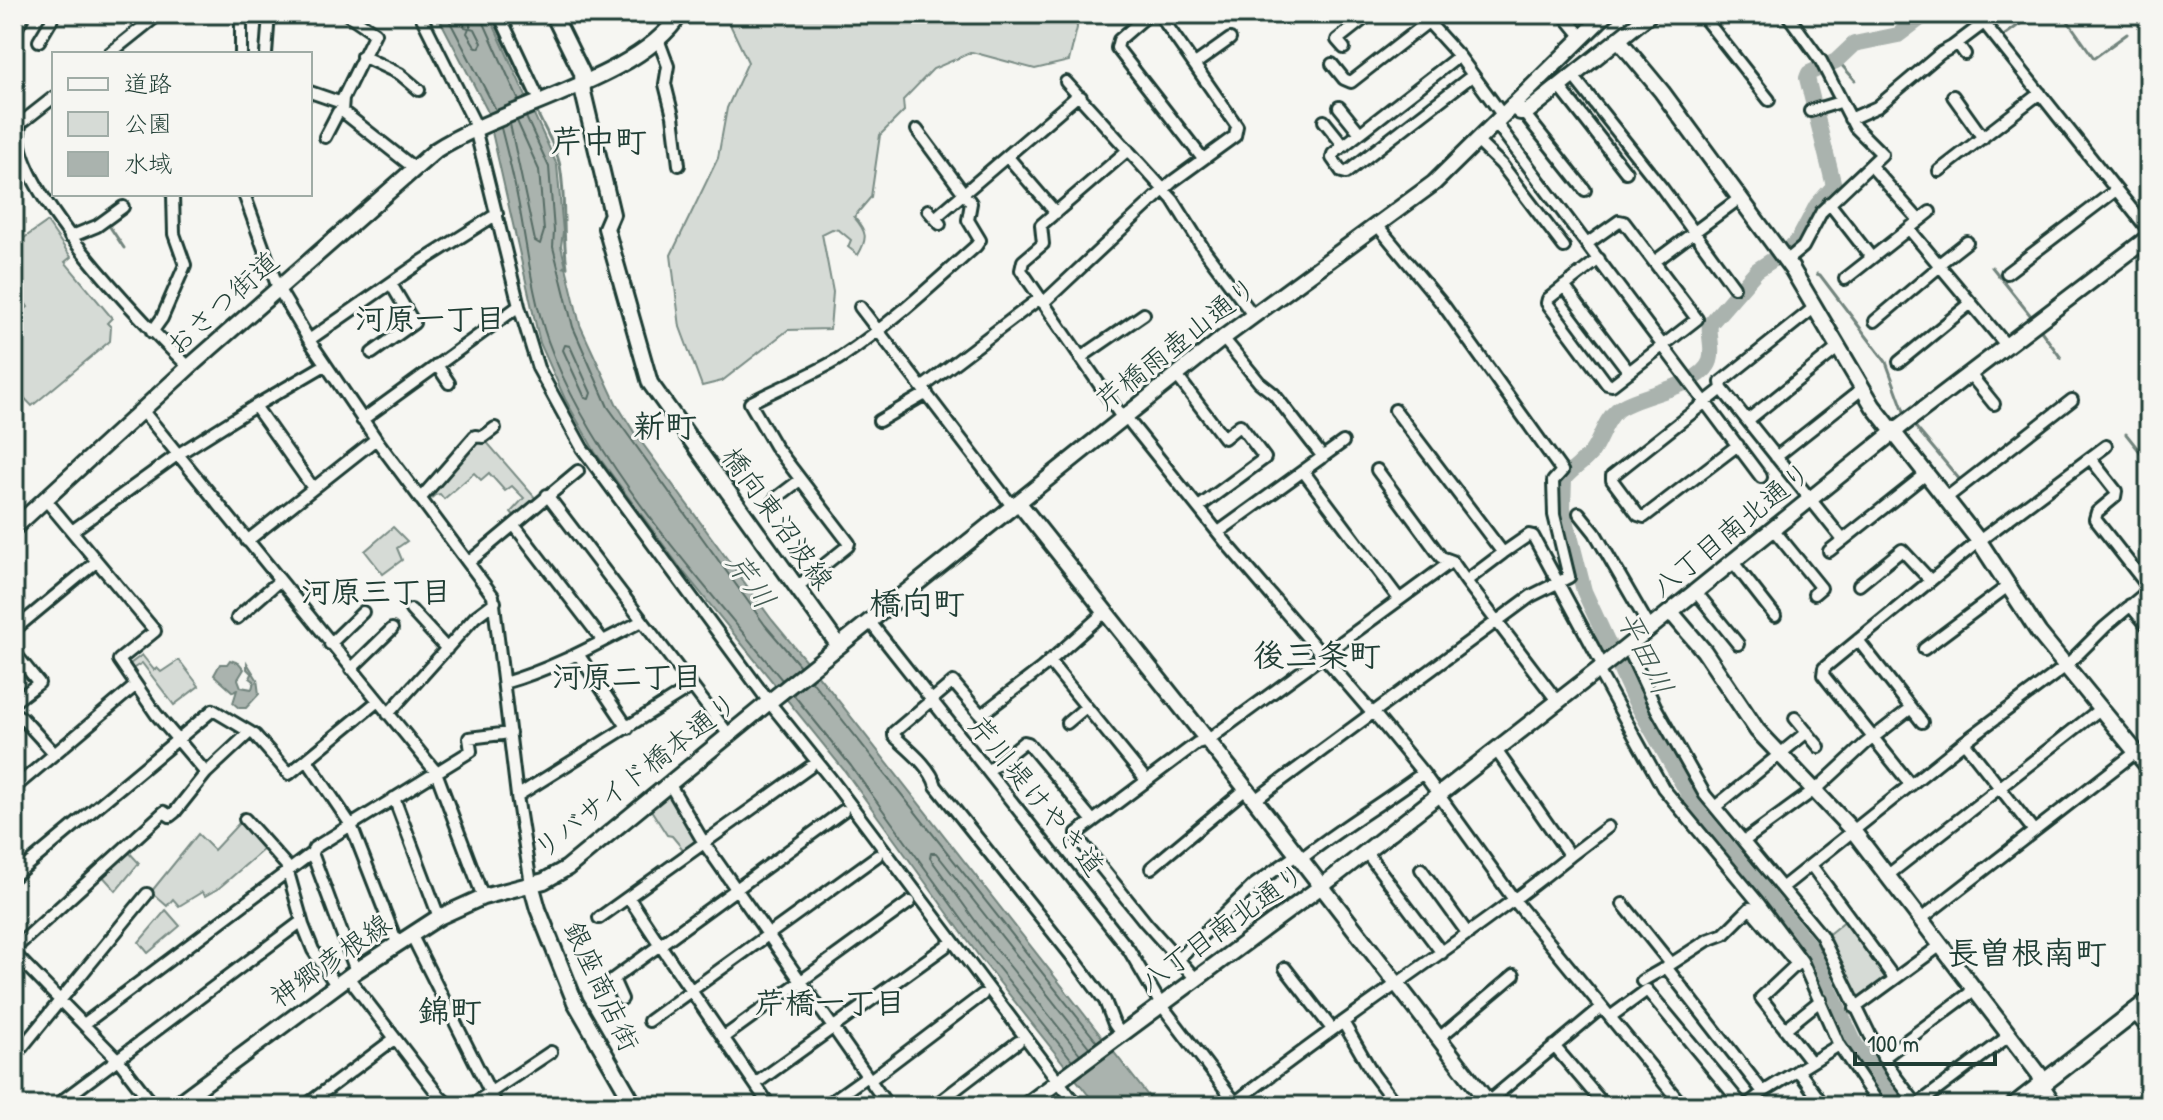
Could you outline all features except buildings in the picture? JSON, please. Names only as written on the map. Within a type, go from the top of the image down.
[{"type":"main road","points":[[2014,1106],[2142,1006]]},
{"type":"street","points":[[39,41],[55,14]]},
{"type":"street","points":[[112,52],[159,14]]},
{"type":"street","points":[[241,14],[241,52]]},
{"type":"street","points":[[266,52],[269,14]]},
{"type":"street","points":[[325,137],[375,33],[347,14]]},
{"type":"street","points":[[420,14],[478,127],[519,306],[538,368],[582,448],[1077,1106]]},
{"type":"street","points":[[499,14],[537,98]]},
{"type":"street","name":"橋向東沼波線","points":[[553,14],[582,73],[583,92],[612,214],[606,228],[650,383],[839,646]]},
{"type":"street","name":"おさつ街道","points":[[14,528],[189,367],[445,144],[537,98],[583,82],[637,55],[671,27],[680,14]]},
{"type":"street","points":[[879,421],[925,390],[1041,300],[1164,190],[1235,136],[1237,126],[1195,64],[1159,14],[1149,14],[1119,40],[1117,48],[1203,159]]},
{"type":"street","points":[[1344,48],[1337,40],[1370,14]]},
{"type":"street","points":[[1563,14],[1582,37]]},
{"type":"street","name":"芹橋雨壺山通り","points":[[772,700],[1223,338],[1434,183],[1509,114],[1606,14]]},
{"type":"street","points":[[1509,114],[1559,86],[1650,14]]},
{"type":"street","points":[[1701,14],[1769,100]]},
{"type":"street","points":[[1786,261],[1803,247],[1829,203],[1882,154],[1862,136],[1850,119],[1823,65],[1787,14]]},
{"type":"street","points":[[1332,64],[1344,79],[1351,82],[1424,18],[1509,114],[1585,190]]},
{"type":"street","points":[[1850,119],[1877,107],[1941,53],[1958,44],[1981,18],[2149,231]]},
{"type":"street","points":[[658,39],[668,66],[665,84],[673,116],[679,165]]},
{"type":"street","points":[[1195,64],[1230,39]]},
{"type":"street","points":[[1619,40],[1662,92],[1786,261],[1862,389],[1893,433],[1979,541],[2039,633],[2149,768]]},
{"type":"street","points":[[1958,44],[1965,54]]},
{"type":"street","points":[[362,56],[400,74],[419,90]]},
{"type":"street","points":[[1459,56],[1333,154],[1332,158],[1342,172],[1346,173],[1473,75]]},
{"type":"street","points":[[1573,76],[1734,287]]},
{"type":"street","points":[[1066,82],[1164,190],[1253,315]]},
{"type":"street","points":[[1559,86],[1626,172]]},
{"type":"street","points":[[312,93],[342,106],[414,168]]},
{"type":"street","points":[[1939,171],[2040,93]]},
{"type":"street","points":[[1953,96],[1983,138]]},
{"type":"street","points":[[934,217],[1076,97],[1081,97]]},
{"type":"street","points":[[52,98],[18,118],[17,140],[25,165],[70,237],[109,288],[189,367]]},
{"type":"street","points":[[1814,111],[1840,102]]},
{"type":"street","points":[[1339,107],[1360,133]]},
{"type":"street","points":[[1509,114],[1599,259],[1761,477]]},
{"type":"street","points":[[1324,121],[1344,146]]},
{"type":"street","points":[[797,587],[849,543],[775,446],[750,403],[776,388],[811,375],[843,356],[878,330],[980,240],[968,220],[971,203],[917,130]]},
{"type":"street","points":[[1477,141],[1501,164],[1564,247]]},
{"type":"street","points":[[1128,150],[1041,225],[1043,244],[1021,265],[1021,270],[1123,419],[1129,421],[1322,656],[1423,773],[1515,901],[1683,1106]]},
{"type":"street","points":[[1007,156],[1056,213]]},
{"type":"street","points":[[1871,166],[1919,220]]},
{"type":"street","points":[[2007,273],[2116,190]]},
{"type":"street","points":[[152,332],[162,318],[185,265],[173,229],[173,196]]},
{"type":"street","points":[[245,196],[278,288],[309,340],[362,420],[469,562],[495,602],[517,796],[531,884]]},
{"type":"street","points":[[1654,262],[1740,198]]},
{"type":"street","points":[[1829,203],[1871,257]]},
{"type":"street","points":[[70,237],[97,226],[123,207]]},
{"type":"street","points":[[1845,279],[1930,212]]},
{"type":"street","points":[[309,340],[497,214]]},
{"type":"street","points":[[1588,243],[1619,221],[1624,222],[1697,319],[1612,385],[1607,384],[1598,373],[1547,303],[1548,299],[1599,259]]},
{"type":"street","points":[[1151,868],[1531,596],[1569,577],[1554,515],[1553,481],[1562,471],[1444,306],[1377,225]]},
{"type":"street","points":[[1909,229],[2006,345]]},
{"type":"street","name":"八丁目南北通り","points":[[1025,1106],[1366,852],[1969,373],[2149,237]]},
{"type":"street","points":[[1875,321],[1967,242]]},
{"type":"street","points":[[372,353],[414,323],[391,284]]},
{"type":"street","points":[[1564,286],[1629,372]]},
{"type":"street","points":[[1899,362],[1971,303]]},
{"type":"street","points":[[362,420],[519,306]]},
{"type":"street","points":[[860,307],[1009,502],[1018,502],[1251,794],[1490,1105],[1602,1007]]},
{"type":"street","points":[[1815,307],[1721,382],[1722,389],[1843,540]]},
{"type":"street","points":[[1080,358],[1144,314]]},
{"type":"street","points":[[1223,338],[1259,382],[1274,394],[1323,457]]},
{"type":"street","points":[[1748,420],[1839,347]]},
{"type":"street","points":[[72,531],[177,455],[325,365]]},
{"type":"street","points":[[437,365],[449,383]]},
{"type":"street","points":[[1969,373],[1994,404]]},
{"type":"street","points":[[1177,376],[1224,438],[1240,425],[1265,458],[1200,506]]},
{"type":"street","points":[[1722,389],[1612,476],[1612,480],[1638,515],[1644,517],[1738,445]]},
{"type":"street","points":[[1776,457],[1862,389]]},
{"type":"street","points":[[1945,499],[2072,400]]},
{"type":"street","points":[[255,406],[313,488]]},
{"type":"street","points":[[142,410],[436,772],[483,897]]},
{"type":"street","points":[[1395,410],[1503,553]]},
{"type":"street","points":[[420,499],[475,436],[483,437],[495,428]]},
{"type":"street","points":[[247,541],[376,439]]},
{"type":"street","points":[[1220,531],[1343,442]]},
{"type":"street","points":[[1911,785],[1823,675],[1824,668],[1979,541],[2106,446]]},
{"type":"street","points":[[1783,887],[1964,742],[2066,666],[2149,589],[2095,519],[2097,512],[2115,497],[2116,491],[2090,458]]},
{"type":"street","points":[[1377,470],[1441,557],[1452,561],[1558,702]]},
{"type":"street","points":[[469,562],[578,471]]},
{"type":"street","points":[[1303,471],[1399,599]]},
{"type":"street","points":[[1829,551],[1926,474]]},
{"type":"street","points":[[775,499],[800,480]]},
{"type":"street","points":[[547,495],[729,735]]},
{"type":"street","points":[[45,499],[155,631],[119,660],[135,686],[206,773]]},
{"type":"street","points":[[1579,513],[1595,533],[1650,628]]},
{"type":"street","points":[[514,525],[603,641]]},
{"type":"street","points":[[1773,529],[1821,588],[1814,594]]},
{"type":"street","points":[[1466,581],[1529,535],[1533,536],[1663,788],[1757,901],[1802,961],[1839,1045],[1880,1106]]},
{"type":"street","points":[[1859,585],[1902,550],[1930,580]]},
{"type":"street","points":[[1195,978],[1077,837],[1077,833],[1452,561]]},
{"type":"street","points":[[14,630],[96,562]]},
{"type":"street","points":[[1733,562],[1775,616]]},
{"type":"street","points":[[237,618],[279,581]]},
{"type":"street","points":[[1924,649],[2008,586]]},
{"type":"street","points":[[1696,592],[1738,644]]},
{"type":"street","points":[[388,714],[475,617],[495,602]]},
{"type":"street","points":[[2130,605],[2149,628]]},
{"type":"street","points":[[411,610],[447,649]]},
{"type":"street","points":[[330,644],[363,612]]},
{"type":"street","points":[[1105,612],[981,715],[953,682],[894,732],[894,736],[935,780],[936,786],[1074,959],[1105,1001],[1118,1037]]},
{"type":"street","points":[[1671,612],[1704,651],[1757,730],[1854,832],[1888,875],[2039,1074],[2057,1106]]},
{"type":"street","points":[[504,683],[526,677],[578,654],[642,621]]},
{"type":"street","name":"芹川堤けやき道","points":[[870,622],[1129,950],[1160,1003],[1237,1104]]},
{"type":"street","points":[[351,669],[392,629]]},
{"type":"street","points":[[1858,640],[1922,722]]},
{"type":"street","points":[[1626,647],[1705,795],[1821,935],[1855,1008],[1883,1058],[1918,1105],[2010,1035]]},
{"type":"street","points":[[14,652],[39,683],[14,702]]},
{"type":"street","points":[[578,654],[628,728]]},
{"type":"street","points":[[1049,661],[1146,780]]},
{"type":"street","points":[[14,788],[135,686]]},
{"type":"street","points":[[517,796],[691,687]]},
{"type":"street","name":"リバサイド橋本通り","points":[[531,884],[544,881],[567,868],[772,700]]},
{"type":"street","points":[[14,876],[213,710],[250,732],[289,774],[378,701]]},
{"type":"street","points":[[1067,723],[1086,707]]},
{"type":"street","points":[[1744,841],[1813,790],[1911,708]]},
{"type":"street","points":[[1888,875],[2100,709]]},
{"type":"street","points":[[14,713],[54,753]]},
{"type":"street","points":[[1795,718],[1819,747]]},
{"type":"street","points":[[154,1106],[117,1059],[14,952],[164,812],[170,816],[175,812],[206,773],[250,732]]},
{"type":"street","points":[[1715,807],[1807,732]]},
{"type":"street","points":[[84,1024],[312,853],[314,848],[471,751],[469,738],[510,733]]},
{"type":"street","points":[[988,771],[1024,742],[1028,743],[1093,821]]},
{"type":"street","points":[[1964,742],[2034,831]]},
{"type":"street","points":[[1496,750],[1570,856]]},
{"type":"street","points":[[1921,919],[2136,752]]},
{"type":"street","points":[[307,760],[351,825],[397,943]]},
{"type":"street","points":[[599,918],[810,767]]},
{"type":"street","points":[[1178,959],[1254,885],[1423,773]]},
{"type":"street","points":[[670,785],[704,843],[888,1106]]},
{"type":"street","points":[[394,798],[439,917]]},
{"type":"street","points":[[622,999],[613,979],[843,811]]},
{"type":"street","points":[[245,819],[288,869],[313,950],[346,978],[450,1106]]},
{"type":"street","points":[[1237,1104],[1332,1029],[1515,901],[1608,827]]},
{"type":"street","points":[[1366,852],[1442,953]]},
{"type":"street","points":[[312,853],[346,978]]},
{"type":"street","points":[[649,1021],[877,856]]},
{"type":"street","points":[[1811,865],[1894,978]]},
{"type":"street","points":[[1421,869],[1468,934]]},
{"type":"street","name":"神郷彦根線","points":[[174,1106],[346,978],[411,934],[483,897],[531,884]]},
{"type":"street","name":"銀座商店街","points":[[531,884],[575,1002],[635,1106]]},
{"type":"street","points":[[14,1057],[147,894]]},
{"type":"street","points":[[629,898],[770,1106]]},
{"type":"street","points":[[724,1037],[910,902]]},
{"type":"street","points":[[1623,904],[1760,1099]]},
{"type":"street","points":[[1642,981],[1708,940],[1724,934],[1750,908],[1797,964],[1761,998],[1811,1062]]},
{"type":"street","points":[[55,1106],[302,921]]},
{"type":"street","points":[[411,934],[497,1106]]},
{"type":"street","points":[[1855,1008],[1941,945]]},
{"type":"street","points":[[755,1084],[946,946]]},
{"type":"street","points":[[1285,968],[1332,1029]]},
{"type":"street","points":[[1439,1038],[1514,975]]},
{"type":"street","points":[[1610,1017],[1647,990],[1744,1106],[1760,1099],[1798,1070],[1839,1045]]},
{"type":"street","points":[[1883,1058],[1974,990]]},
{"type":"street","points":[[825,1106],[869,1078],[982,995]]},
{"type":"street","points":[[1785,1029],[1821,1000]]},
{"type":"street","points":[[2142,1006],[2149,1028]]},
{"type":"street","points":[[1343,1022],[1373,1074],[1397,1106]]},
{"type":"street","points":[[305,1106],[394,1039]]},
{"type":"street","points":[[934,1106],[1018,1042]]},
{"type":"street","points":[[1554,1046],[1605,1106]]},
{"type":"street","points":[[470,1106],[551,1052]]},
{"type":"street","points":[[1798,1070],[1824,1106]]},
{"type":"street","points":[[428,1106],[440,1097]]},
{"type":"street","points":[[1664,1106],[1675,1097]]},
{"type":"green space","points":[[725,14],[1076,14],[1077,28],[1069,61],[1035,69],[972,52],[933,69],[903,100],[904,111],[880,135],[871,197],[854,217],[865,235],[858,255],[848,247],[851,240],[839,230],[832,229],[822,234],[833,292],[830,329],[788,330],[722,381],[702,386],[680,327],[671,255],[718,158],[727,108],[748,62]]},
{"type":"green space","points":[[47,222],[71,257],[65,262],[112,318],[107,323],[111,327],[110,341],[32,406],[14,387],[14,318],[28,307],[14,286],[14,245]]},
{"type":"green space","points":[[476,437],[485,440],[537,500],[517,519],[511,512],[524,498],[512,486],[505,491],[489,473],[481,480],[474,473],[444,499],[440,494],[427,502],[425,495]]},
{"type":"green space","points":[[393,527],[407,541],[397,548],[402,560],[383,574],[365,551]]},
{"type":"green space","points":[[142,655],[154,670],[157,668],[161,672],[179,660],[199,686],[174,705],[142,663],[129,671],[126,667]]},
{"type":"green space","points":[[671,793],[698,842],[686,853],[672,836],[667,835],[651,810]]},
{"type":"green space","points":[[241,821],[264,849],[219,888],[205,896],[202,892],[179,906],[173,899],[167,906],[151,892],[198,834],[214,850]]},
{"type":"green space","points":[[126,849],[139,863],[116,891],[100,873]]},
{"type":"green space","points":[[166,910],[180,926],[148,953],[139,942]]},
{"type":"green space","points":[[1846,920],[1884,974],[1884,981],[1859,1000],[1825,937]]},
{"type":"water","points":[[437,14],[487,14],[495,28],[557,165],[563,232],[561,246],[580,325],[616,403],[634,432],[772,620],[1156,1106],[1097,1106],[978,955],[844,770],[682,570],[595,452],[565,399],[540,343],[487,110]]},
{"type":"water","points":[[230,660],[244,669],[238,679],[241,687],[252,689],[254,681],[250,678],[252,674],[247,669],[247,663],[257,679],[259,694],[246,708],[239,708],[233,703],[237,690],[233,692],[214,675],[220,664],[227,664]]},
{"type":"waterway","points":[[491,14],[532,101]]},
{"type":"waterway","name":"平田川","points":[[1789,249],[1799,239],[1817,205],[1834,186],[1807,78],[1809,73],[1836,61],[1854,44],[1898,35],[1926,14]]},
{"type":"waterway","points":[[2030,73],[2002,37],[2034,14]]},
{"type":"waterway","points":[[2063,14],[2094,58],[2127,34]]},
{"type":"waterway","points":[[1837,60],[1855,80]]},
{"type":"waterway","points":[[535,108],[560,166],[567,267],[564,267]]},
{"type":"waterway","points":[[108,224],[124,248]]},
{"type":"waterway","name":"平田川","points":[[1777,257],[1757,270],[1710,324],[1711,356],[1704,370],[1682,384],[1626,404],[1613,414],[1591,453],[1564,479],[1563,508],[1584,591],[1633,697],[1700,814],[1809,946],[1855,1044],[1898,1106]]},
{"type":"waterway","name":"平田川","points":[[1773,260],[1776,264]]},
{"type":"waterway","points":[[1992,267],[2031,316]]},
{"type":"waterway","points":[[1817,274],[1886,362],[1905,414]]},
{"type":"waterway","points":[[2039,328],[2061,358]]},
{"type":"waterway","points":[[1913,424],[1960,480]]},
{"type":"waterway","points":[[2126,434],[2149,463]]},
{"type":"waterway","points":[[1741,692],[1749,704]]},
{"type":"waterway","points":[[1053,1092],[1064,1106]]},
{"type":"railway","points":[[14,46],[32,14]]},
{"type":"district","name":"芹中町","points":[[599,141]]},
{"type":"district","name":"河原一丁目","points":[[430,319]]},
{"type":"district","name":"新町","points":[[665,426]]},
{"type":"district","name":"河原三丁目","points":[[376,592]]},
{"type":"district","name":"橋向町","points":[[917,603]]},
{"type":"district","name":"後三条町","points":[[1317,655]]},
{"type":"district","name":"河原二丁目","points":[[627,677]]},
{"type":"district","name":"長曽根南町","points":[[2027,953]]},
{"type":"district","name":"芹橋一丁目","points":[[830,1003]]},
{"type":"district","name":"錦町","points":[[450,1011]]},
{"type":"water label","name":"芹川","points":[[751,581]]}]
